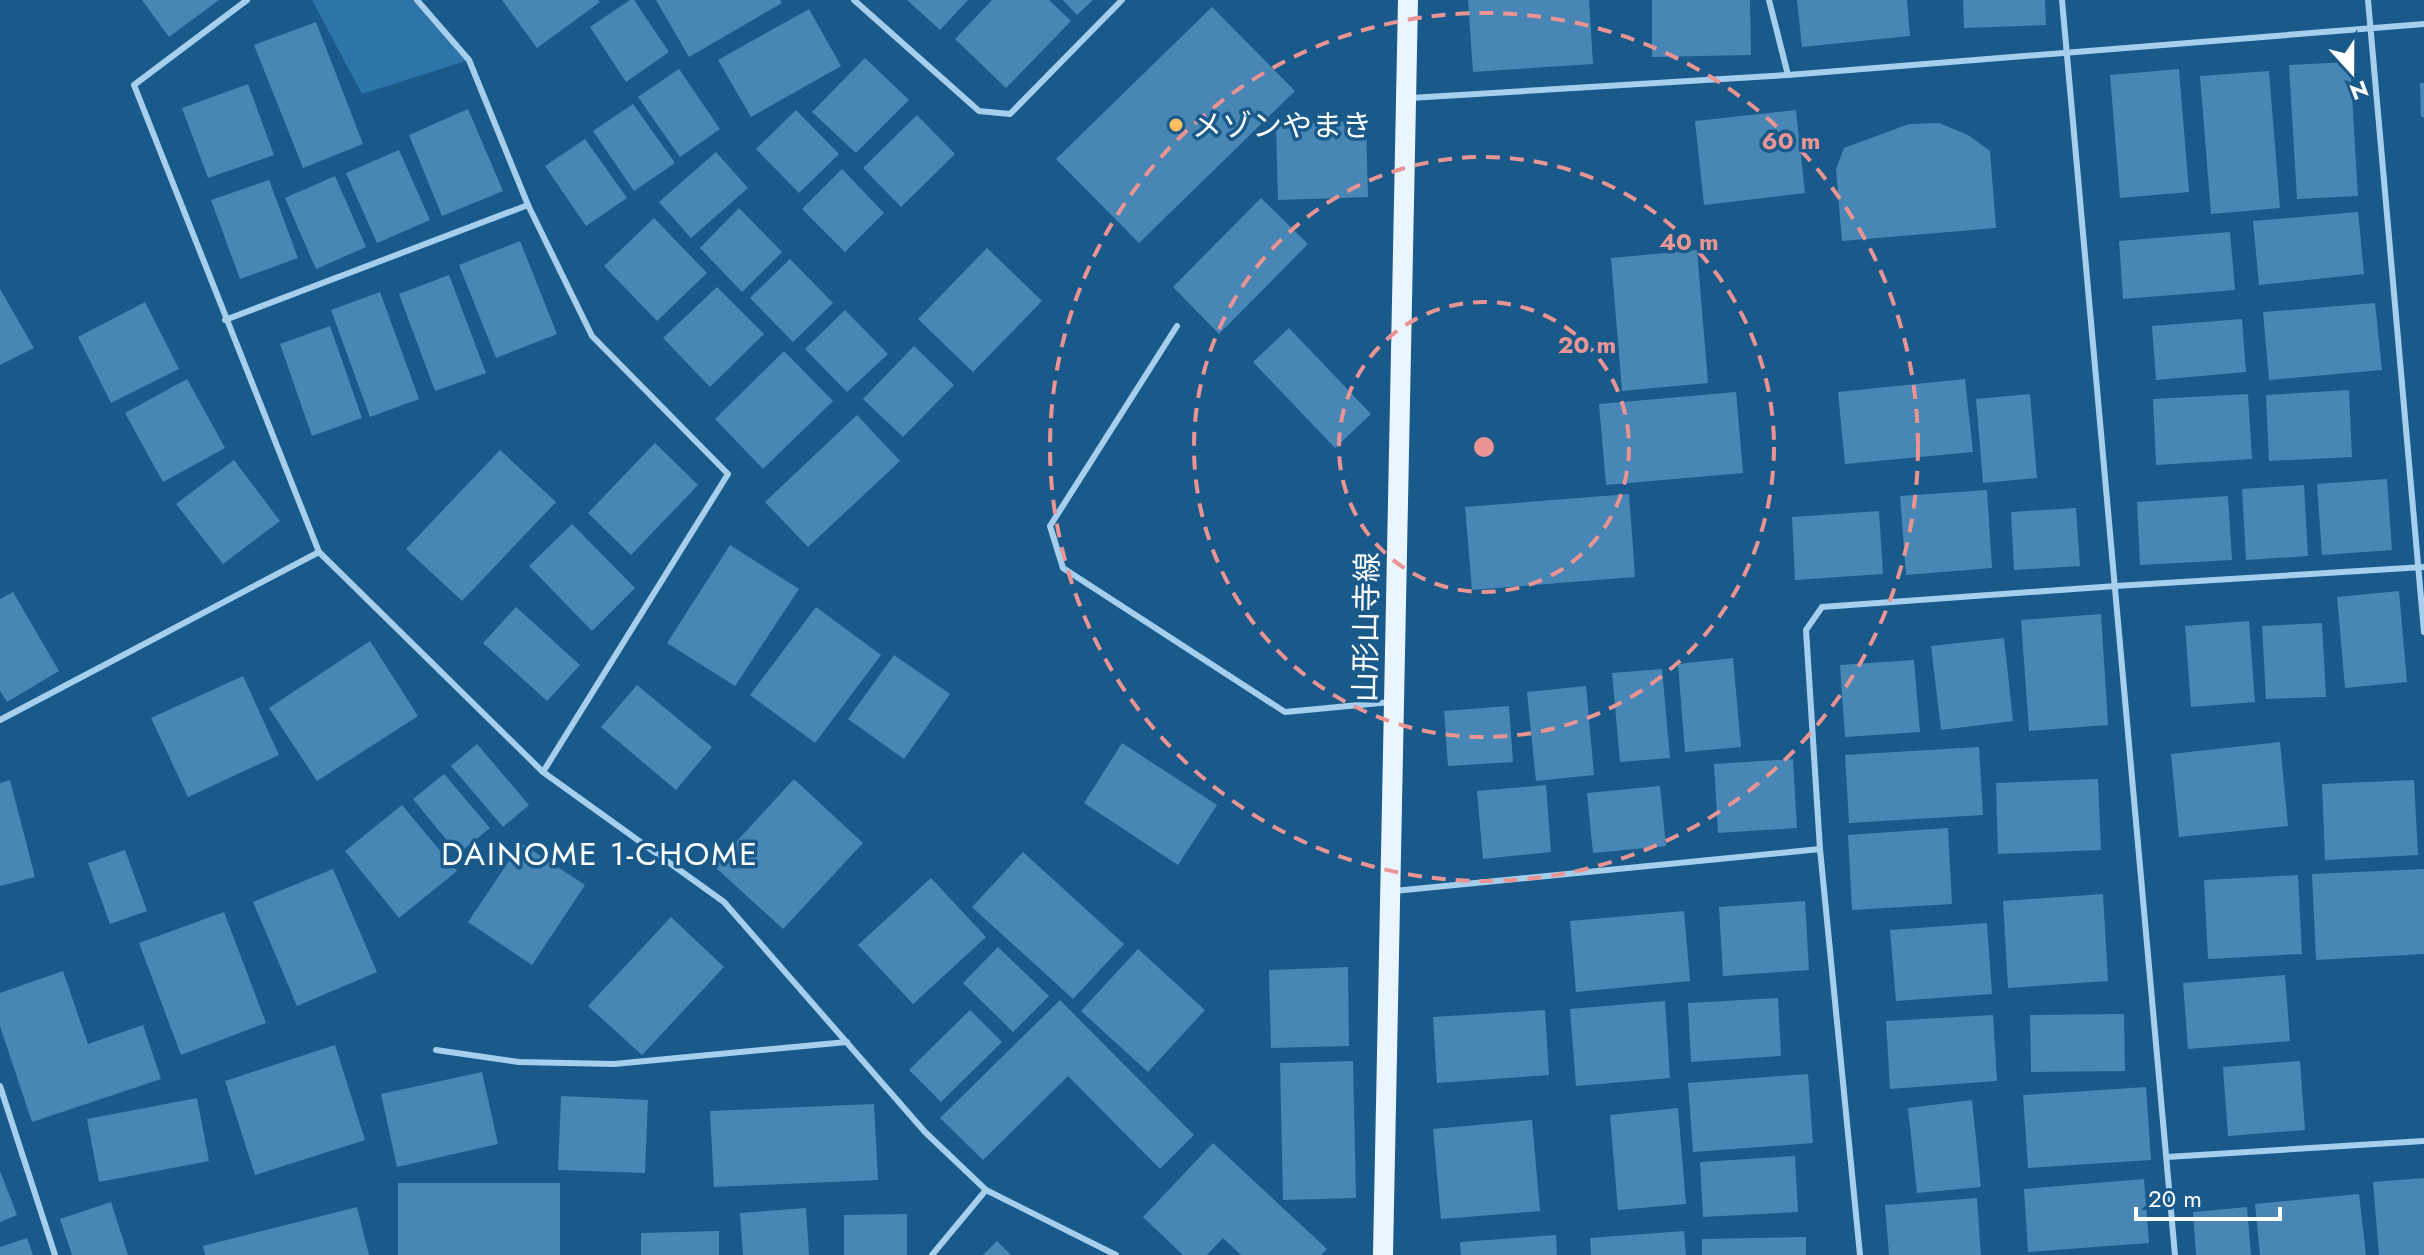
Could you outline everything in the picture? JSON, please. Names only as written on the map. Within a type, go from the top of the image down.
[{"type":"main road","name":"山形山寺線","points":[[1383,1255],[1408,0]]},
{"type":"lane","points":[[247,0],[134,85],[319,552],[543,772],[724,902],[925,1132],[986,1190],[1116,1255]]},
{"type":"lane","points":[[417,0],[469,60],[528,205],[592,336],[728,474],[543,772]]},
{"type":"lane","points":[[854,0],[979,111],[1010,114],[1122,0]]},
{"type":"lane","points":[[1769,0],[1788,75]]},
{"type":"lane","points":[[2062,0],[2175,1255]]},
{"type":"lane","points":[[2368,0],[2421,568],[2424,632]]},
{"type":"lane","points":[[1408,98],[1788,75],[2424,24]]},
{"type":"lane","points":[[225,320],[528,205]]},
{"type":"lane","points":[[1177,326],[1050,526],[1063,568],[1285,712],[1395,701]]},
{"type":"lane","points":[[0,720],[319,552]]},
{"type":"lane","points":[[1860,1255],[1820,849],[1806,630],[1822,607],[2421,568]]},
{"type":"lane","points":[[1391,891],[1820,849]]},
{"type":"lane","points":[[436,1050],[519,1062],[614,1064],[847,1042]]},
{"type":"lane","points":[[0,1086],[55,1255]]},
{"type":"lane","points":[[2167,1157],[2424,1141]]},
{"type":"lane","points":[[932,1255],[986,1190]]},
{"type":"shaded area","points":[[312,0],[417,0],[469,60],[362,94]]},
{"type":"building","points":[[142,0],[219,0],[169,37]]},
{"type":"building","points":[[502,0],[598,0],[600,2],[537,48]]},
{"type":"building","points":[[634,0],[669,52],[626,82],[590,27]]},
{"type":"building","points":[[656,0],[780,0],[782,3],[689,57]]},
{"type":"building","points":[[907,0],[968,0],[940,30]]},
{"type":"building","points":[[992,0],[1049,0],[1071,21],[1006,88],[955,39]]},
{"type":"building","points":[[1063,0],[1093,0],[1077,15]]},
{"type":"building","points":[[1468,0],[1589,0],[1593,64],[1473,72]]},
{"type":"building","points":[[1652,0],[1750,0],[1751,55],[1652,57]]},
{"type":"building","points":[[1797,0],[1907,0],[1910,36],[1802,47]]},
{"type":"building","points":[[1963,0],[2045,0],[2046,25],[1964,28]]},
{"type":"building","name":"メゾンやまき","points":[[1212,7],[1295,91],[1139,243],[1056,159]]},
{"type":"building","points":[[809,9],[841,66],[751,117],[718,60]]},
{"type":"building","points":[[316,22],[363,144],[303,168],[254,45]]},
{"type":"building","points":[[865,58],[909,100],[856,153],[812,112]]},
{"type":"building","points":[[2350,62],[2358,196],[2297,199],[2289,65]]},
{"type":"building","points":[[679,69],[720,129],[680,157],[638,97]]},
{"type":"building","points":[[2179,69],[2189,192],[2120,198],[2110,75]]},
{"type":"building","points":[[2269,71],[2280,208],[2211,214],[2200,76]]},
{"type":"building","points":[[2420,83],[2424,83],[2424,117],[2421,117]]},
{"type":"building","points":[[248,84],[274,155],[208,178],[182,108]]},
{"type":"building","points":[[633,104],[675,163],[634,191],[593,131]]},
{"type":"building","points":[[468,109],[503,191],[442,216],[409,135]]},
{"type":"building","points":[[796,110],[839,154],[799,193],[756,149]]},
{"type":"building","points":[[1796,110],[1805,193],[1704,205],[1695,121]]},
{"type":"building","points":[[917,115],[955,154],[901,207],[863,168]]},
{"type":"building","points":[[1366,121],[1368,197],[1278,200],[1276,124]]},
{"type":"building","points":[[1939,123],[1968,135],[1990,151],[1996,228],[1842,241],[1836,169],[1844,148],[1909,124]]},
{"type":"building","points":[[585,139],[627,198],[586,226],[545,166]]},
{"type":"building","points":[[399,150],[430,220],[377,243],[346,173]]},
{"type":"building","points":[[716,152],[748,188],[691,238],[659,202]]},
{"type":"building","points":[[842,169],[884,213],[845,252],[802,209]]},
{"type":"building","points":[[335,176],[366,247],[316,269],[285,198]]},
{"type":"building","points":[[269,180],[298,258],[240,279],[211,200]]},
{"type":"building","points":[[1261,198],[1308,244],[1219,334],[1173,287]]},
{"type":"building","points":[[739,208],[782,252],[742,292],[700,248]]},
{"type":"building","points":[[2358,212],[2364,274],[2259,285],[2253,221]]},
{"type":"building","points":[[654,218],[707,273],[657,321],[604,266]]},
{"type":"building","points":[[2230,232],[2235,290],[2123,299],[2119,241]]},
{"type":"building","points":[[520,241],[557,334],[496,358],[459,265]]},
{"type":"building","points":[[987,248],[1042,301],[973,372],[918,319]]},
{"type":"building","points":[[1697,250],[1708,383],[1622,391],[1611,258]]},
{"type":"building","points":[[790,259],[833,303],[793,342],[750,298]]},
{"type":"building","points":[[449,275],[486,373],[435,391],[399,294]]},
{"type":"building","points":[[717,287],[764,334],[710,387],[663,338]]},
{"type":"building","points":[[0,289],[34,348],[0,365]]},
{"type":"building","points":[[380,292],[419,399],[370,417],[331,310]]},
{"type":"building","points":[[145,302],[179,369],[111,403],[78,337]]},
{"type":"building","points":[[2375,303],[2382,370],[2269,380],[2263,312]]},
{"type":"building","points":[[845,310],[888,354],[847,392],[805,349]]},
{"type":"building","points":[[2242,319],[2246,372],[2156,380],[2152,326]]},
{"type":"building","points":[[330,326],[362,418],[312,436],[280,344]]},
{"type":"building","points":[[1289,328],[1371,414],[1335,448],[1253,362]]},
{"type":"building","points":[[914,346],[954,385],[903,437],[863,399]]},
{"type":"building","points":[[784,351],[833,401],[763,469],[715,419]]},
{"type":"building","points":[[187,379],[225,448],[163,482],[125,413]]},
{"type":"building","points":[[1965,379],[1973,452],[1845,464],[1838,392]]},
{"type":"building","points":[[2349,390],[2352,457],[2269,461],[2266,395]]},
{"type":"building","points":[[1736,392],[1743,473],[1606,485],[1599,404]]},
{"type":"building","points":[[2030,394],[2037,478],[1983,483],[1976,399]]},
{"type":"building","points":[[2248,394],[2252,459],[2156,465],[2153,399]]},
{"type":"building","points":[[857,415],[900,461],[808,547],[765,502]]},
{"type":"building","points":[[655,443],[698,485],[631,555],[588,513]]},
{"type":"building","points":[[500,450],[556,502],[462,601],[406,549]]},
{"type":"building","points":[[234,460],[280,521],[223,564],[176,504]]},
{"type":"building","points":[[2387,479],[2392,550],[2322,555],[2317,484]]},
{"type":"building","points":[[2304,485],[2308,556],[2246,560],[2242,489]]},
{"type":"building","points":[[1987,490],[1992,568],[1906,575],[1900,496]]},
{"type":"building","points":[[1629,494],[1635,577],[1472,590],[1465,507]]},
{"type":"building","points":[[2228,496],[2232,560],[2140,565],[2137,502]]},
{"type":"building","points":[[2076,508],[2080,566],[2014,570],[2011,512]]},
{"type":"building","points":[[1879,511],[1883,574],[1795,580],[1792,517]]},
{"type":"building","points":[[572,524],[635,588],[592,631],[529,566]]},
{"type":"building","points":[[730,545],[799,589],[735,686],[667,643]]},
{"type":"building","points":[[2399,591],[2407,682],[2345,688],[2337,597]]},
{"type":"building","points":[[13,592],[59,671],[7,702],[0,691],[0,599]]},
{"type":"building","points":[[516,607],[580,665],[547,701],[483,643]]},
{"type":"building","points":[[816,607],[881,655],[815,743],[750,695]]},
{"type":"building","points":[[2101,614],[2108,725],[2029,731],[2021,620]]},
{"type":"building","points":[[2249,621],[2255,702],[2191,707],[2185,626]]},
{"type":"building","points":[[2322,623],[2326,697],[2266,699],[2262,626]]},
{"type":"building","points":[[2004,638],[2013,721],[1941,730],[1931,646]]},
{"type":"building","points":[[370,641],[418,716],[317,781],[269,708]]},
{"type":"building","points":[[894,655],[950,694],[904,759],[848,719]]},
{"type":"building","points":[[1733,658],[1741,747],[1685,752],[1678,664]]},
{"type":"building","points":[[1914,660],[1920,732],[1845,737],[1840,665]]},
{"type":"building","points":[[1662,669],[1670,758],[1620,762],[1612,673]]},
{"type":"building","points":[[243,676],[279,755],[188,797],[151,718]]},
{"type":"building","points":[[637,685],[712,747],[676,790],[601,727]]},
{"type":"building","points":[[1586,686],[1594,775],[1536,781],[1527,692]]},
{"type":"building","points":[[1509,706],[1513,762],[1448,766],[1444,711]]},
{"type":"building","points":[[2280,742],[2288,826],[2179,837],[2171,754]]},
{"type":"building","points":[[1122,743],[1217,805],[1178,865],[1084,803]]},
{"type":"building","points":[[477,744],[529,805],[503,827],[451,766]]},
{"type":"building","points":[[1979,747],[1983,815],[1849,823],[1845,755]]},
{"type":"building","points":[[1793,759],[1797,828],[1718,833],[1714,764]]},
{"type":"building","points":[[444,774],[490,828],[458,854],[413,799]]},
{"type":"building","points":[[794,779],[863,843],[783,929],[714,866]]},
{"type":"building","points":[[2098,779],[2101,850],[1998,854],[1996,783]]},
{"type":"building","points":[[10,780],[35,877],[0,886],[0,783]]},
{"type":"building","points":[[2414,780],[2418,855],[2325,860],[2322,784]]},
{"type":"building","points":[[1546,785],[1551,852],[1483,859],[1477,791]]},
{"type":"building","points":[[1660,786],[1666,846],[1593,853],[1587,793]]},
{"type":"building","points":[[402,805],[457,871],[399,918],[345,851]]},
{"type":"building","points":[[1948,828],[1952,904],[1852,910],[1848,835]]},
{"type":"building","points":[[521,843],[585,885],[532,965],[468,922]]},
{"type":"building","points":[[125,850],[147,911],[110,924],[88,863]]},
{"type":"building","points":[[1023,852],[1124,944],[1073,999],[972,907]]},
{"type":"building","points":[[333,869],[377,972],[297,1006],[253,902]]},
{"type":"building","points":[[2424,869],[2424,954],[2316,960],[2312,874]]},
{"type":"building","points":[[2298,875],[2302,954],[2208,959],[2204,880]]},
{"type":"building","points":[[931,878],[986,937],[913,1004],[858,945]]},
{"type":"building","points":[[2103,894],[2108,981],[2008,988],[2003,901]]},
{"type":"building","points":[[1805,901],[1809,970],[1723,976],[1719,907]]},
{"type":"building","points":[[1684,911],[1690,981],[1576,992],[1570,921]]},
{"type":"building","points":[[224,912],[266,1023],[181,1055],[139,943]]},
{"type":"building","points":[[671,917],[724,967],[642,1055],[588,1006]]},
{"type":"building","points":[[1987,923],[1992,994],[1896,1001],[1890,930]]},
{"type":"building","points":[[998,947],[1049,996],[1013,1032],[963,983]]},
{"type":"building","points":[[1138,949],[1205,1010],[1148,1072],[1081,1011]]},
{"type":"building","points":[[1348,967],[1349,1046],[1271,1048],[1269,970]]},
{"type":"building","points":[[63,971],[88,1044],[143,1025],[161,1079],[32,1122],[0,1026],[0,993]]},
{"type":"building","points":[[2285,975],[2290,1041],[2188,1049],[2183,983]]},
{"type":"building","points":[[1778,998],[1781,1056],[1691,1062],[1688,1003]]},
{"type":"building","points":[[1060,1000],[1194,1135],[1160,1169],[1068,1076],[983,1160],[940,1118]]},
{"type":"building","points":[[1665,1001],[1670,1078],[1576,1086],[1570,1009]]},
{"type":"building","points":[[970,1010],[1002,1042],[941,1102],[909,1070]]},
{"type":"building","points":[[1545,1010],[1549,1075],[1437,1083],[1433,1017]]},
{"type":"building","points":[[2124,1014],[2125,1071],[2031,1072],[2030,1015]]},
{"type":"building","points":[[1993,1015],[1997,1081],[1890,1089],[1886,1021]]},
{"type":"building","points":[[335,1045],[365,1140],[255,1175],[225,1081]]},
{"type":"building","points":[[1353,1061],[1356,1198],[1283,1200],[1280,1063]]},
{"type":"building","points":[[2300,1061],[2305,1130],[2228,1136],[2223,1067]]},
{"type":"building","points":[[482,1072],[498,1144],[397,1167],[381,1094]]},
{"type":"building","points":[[1808,1074],[1813,1143],[1693,1152],[1688,1083]]},
{"type":"building","points":[[2146,1087],[2151,1160],[2028,1168],[2023,1095]]},
{"type":"building","points":[[561,1096],[648,1100],[645,1173],[558,1170]]},
{"type":"building","points":[[197,1098],[209,1161],[99,1182],[87,1119]]},
{"type":"building","points":[[1972,1100],[1981,1187],[1917,1193],[1908,1108]]},
{"type":"building","points":[[874,1104],[878,1180],[714,1187],[710,1111]]},
{"type":"building","points":[[1678,1108],[1686,1204],[1618,1210],[1610,1115]]},
{"type":"building","points":[[1532,1120],[1540,1211],[1441,1219],[1433,1129]]},
{"type":"building","points":[[1213,1143],[1327,1249],[1321,1255],[1241,1255],[1223,1238],[1207,1255],[1183,1255],[1143,1217]]},
{"type":"building","points":[[1795,1156],[1798,1212],[1703,1217],[1700,1162]]},
{"type":"building","points":[[0,1171],[17,1215],[0,1222]]},
{"type":"building","points":[[2424,1178],[2424,1255],[2379,1255],[2373,1182]]},
{"type":"building","points":[[2144,1179],[2149,1243],[2028,1252],[2024,1189]]},
{"type":"building","points":[[398,1183],[560,1183],[560,1255],[398,1255]]},
{"type":"building","points":[[2359,1194],[2366,1255],[2260,1255],[2255,1204]]},
{"type":"building","points":[[1977,1198],[1981,1255],[1889,1255],[1885,1205]]},
{"type":"building","points":[[111,1202],[128,1255],[72,1255],[60,1219]]},
{"type":"building","points":[[357,1207],[369,1255],[205,1255],[203,1246]]},
{"type":"building","points":[[2247,1207],[2251,1255],[2196,1255],[2193,1212]]},
{"type":"building","points":[[806,1208],[809,1255],[743,1255],[740,1213]]},
{"type":"building","points":[[907,1214],[907,1255],[844,1255],[844,1215]]},
{"type":"building","points":[[719,1231],[719,1255],[641,1255],[641,1233]]},
{"type":"building","points":[[1684,1231],[1686,1255],[1591,1255],[1590,1238]]},
{"type":"building","points":[[1556,1235],[1557,1255],[1461,1255],[1460,1242]]},
{"type":"building","points":[[1806,1237],[1806,1255],[1702,1255],[1702,1239]]},
{"type":"building","points":[[27,1238],[33,1255],[0,1255],[0,1247]]},
{"type":"building","points":[[997,1241],[1011,1255],[983,1255]]},
{"type":"place","name":"メゾンやまき","points":[[1176,125]]},
{"type":"district","name":"DAINOME 1-CHOME","points":[[600,854]]}]
